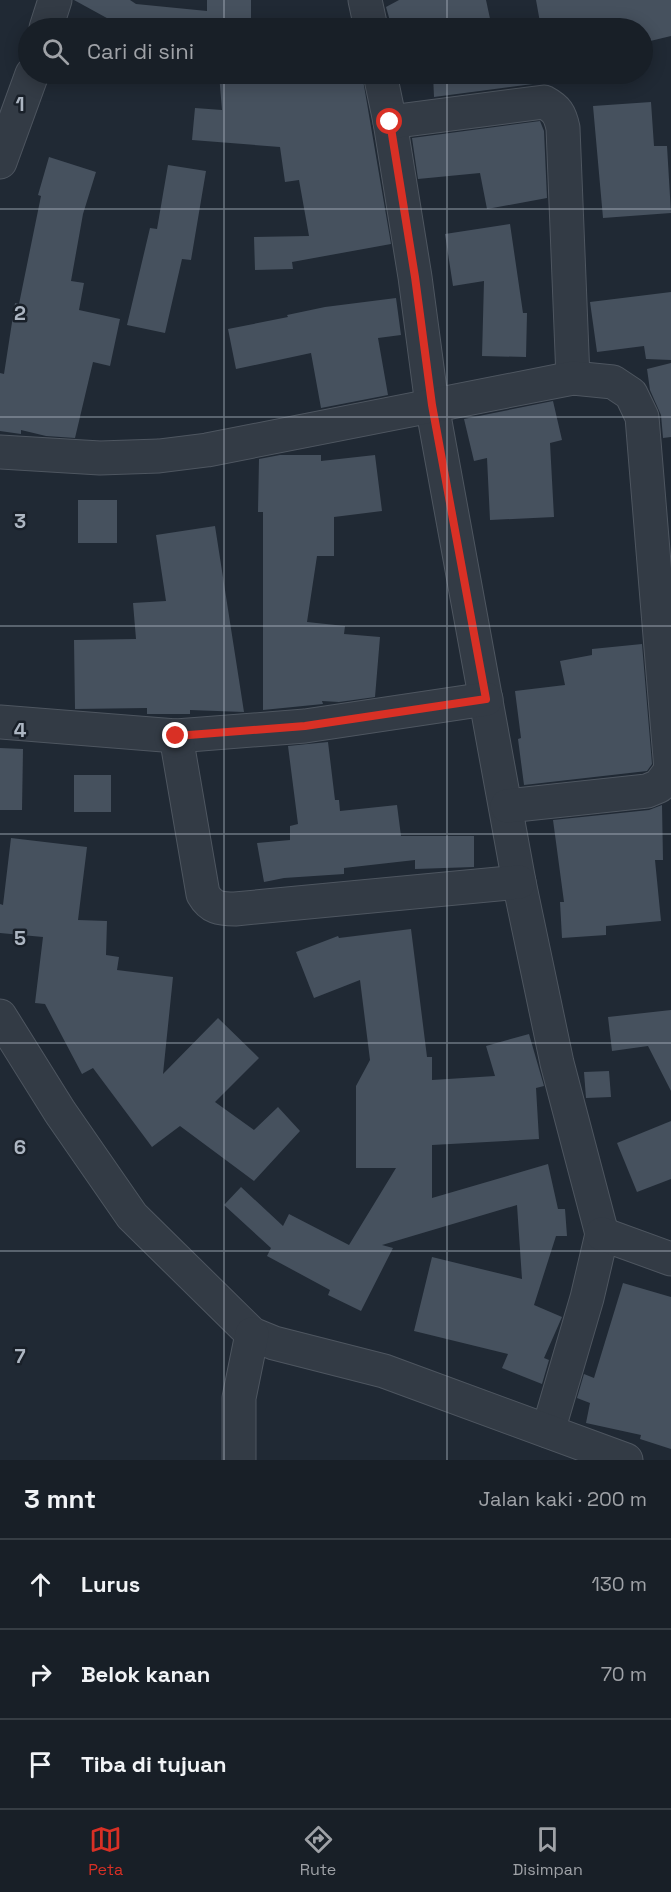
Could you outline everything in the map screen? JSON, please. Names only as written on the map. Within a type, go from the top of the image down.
[{"type":"street","points":[[49,18],[55,0]]},
{"type":"street","points":[[365,0],[369,18]]},
{"type":"street","points":[[0,162],[28,84]]},
{"type":"street","points":[[382,84],[415,277],[432,405],[507,806],[519,882],[556,1063],[602,1234],[587,1298],[548,1431]]},
{"type":"street","points":[[390,122],[544,102],[555,107],[561,114],[573,378]]},
{"type":"street","points":[[0,452],[100,458],[159,456],[207,450],[573,378],[613,382],[631,394],[642,417],[660,498],[671,770],[659,786],[647,791],[507,806]]},
{"type":"street","points":[[0,722],[176,736],[305,726],[486,699]]},
{"type":"street","points":[[176,736],[203,894],[208,903],[219,909],[519,882]]},
{"type":"street","points":[[0,1016],[60,1112],[132,1216],[252,1334],[274,1343],[384,1371],[626,1460]]},
{"type":"street","points":[[602,1234],[671,1259]]},
{"type":"street","points":[[238,1460],[239,1398],[252,1334]]},
{"type":"building","points":[[74,0],[130,0],[136,4],[207,11],[207,0],[251,0],[251,18],[107,18]]},
{"type":"building","points":[[399,0],[486,0],[490,18],[389,18],[386,7]]},
{"type":"building","points":[[536,0],[671,0],[671,36],[653,40],[653,18],[539,18]]},
{"type":"building","points":[[220,84],[364,84],[391,244],[292,262],[293,269],[255,270],[254,237],[309,236],[299,180],[285,182],[280,147],[192,140],[195,108],[222,110]]},
{"type":"building","points":[[433,84],[533,84],[434,97]]},
{"type":"building","points":[[651,102],[654,146],[667,146],[671,213],[603,218],[593,106]]},
{"type":"building","points":[[540,121],[544,131],[547,198],[487,209],[480,173],[418,179],[412,138]]},
{"type":"building","points":[[49,157],[96,172],[83,214],[71,281],[84,283],[79,310],[120,319],[110,366],[93,362],[75,438],[46,436],[21,430],[21,434],[0,431],[0,373],[4,374],[15,303],[19,304],[41,196],[38,195]]},
{"type":"building","points":[[168,165],[206,171],[191,260],[182,259],[165,333],[127,325],[150,228],[157,229]]},
{"type":"building","points":[[510,224],[523,313],[527,313],[526,357],[482,356],[484,281],[453,286],[445,234]]},
{"type":"building","points":[[671,292],[671,360],[646,359],[644,346],[597,352],[590,302]]},
{"type":"building","points":[[396,298],[401,335],[378,338],[388,395],[321,408],[311,353],[236,369],[228,329],[325,307]]},
{"type":"building","points":[[671,363],[671,437],[663,438],[661,415],[650,390],[647,369]]},
{"type":"building","points":[[553,401],[562,440],[550,443],[554,517],[490,520],[487,458],[474,461],[464,419]]},
{"type":"building","points":[[280,455],[321,455],[321,461],[375,455],[382,511],[334,517],[334,556],[317,556],[307,622],[345,626],[344,634],[380,637],[375,697],[339,702],[322,701],[323,704],[263,710],[263,512],[258,512],[259,459]]},
{"type":"building","points":[[78,500],[117,500],[117,543],[78,543]]},
{"type":"building","points":[[215,526],[244,712],[190,710],[190,714],[147,714],[147,708],[75,709],[74,640],[136,639],[133,603],[166,601],[156,535]]},
{"type":"building","points":[[642,644],[652,764],[647,771],[524,785],[515,691],[565,685],[560,661],[592,655],[592,649]]},
{"type":"building","points":[[328,742],[335,800],[339,800],[340,811],[397,805],[401,836],[474,836],[474,867],[415,869],[415,860],[344,868],[344,874],[284,878],[264,882],[257,843],[290,840],[290,826],[298,824],[288,746]]},
{"type":"building","points":[[0,748],[23,749],[22,810],[0,810]]},
{"type":"building","points":[[74,775],[111,775],[111,812],[74,812]]},
{"type":"building","points":[[662,805],[663,860],[655,860],[661,921],[606,926],[606,935],[562,938],[560,902],[564,902],[553,820],[649,810]]},
{"type":"building","points":[[11,838],[87,847],[78,920],[107,921],[106,955],[119,957],[117,970],[173,977],[163,1074],[218,1018],[259,1058],[215,1102],[254,1130],[278,1107],[300,1131],[254,1181],[180,1126],[152,1147],[93,1068],[82,1074],[45,1004],[35,1003],[43,937],[0,933],[0,904],[3,905]]},
{"type":"building","points":[[411,929],[427,1057],[432,1057],[432,1080],[495,1076],[486,1046],[529,1034],[544,1086],[536,1088],[539,1139],[432,1145],[432,1198],[548,1164],[558,1209],[565,1209],[567,1236],[556,1236],[534,1305],[562,1317],[544,1358],[549,1360],[542,1384],[502,1368],[508,1354],[414,1331],[432,1257],[522,1279],[517,1205],[382,1245],[393,1248],[361,1311],[328,1295],[330,1290],[267,1256],[271,1248],[224,1205],[241,1187],[283,1226],[289,1214],[349,1245],[396,1168],[356,1168],[356,1086],[370,1060],[360,980],[314,998],[296,952],[338,936],[339,938]]},
{"type":"building","points":[[671,1010],[671,1091],[648,1046],[612,1051],[608,1017]]},
{"type":"building","points":[[609,1071],[611,1097],[586,1098],[584,1072]]},
{"type":"building","points":[[671,1121],[671,1179],[637,1192],[617,1143]]},
{"type":"building","points":[[623,1283],[671,1297],[671,1449],[640,1439],[641,1435],[586,1423],[590,1403],[577,1398],[584,1374],[594,1378]]},
{"type":"route","points":[[176,736],[305,726],[486,699],[432,405],[415,277],[390,122]]}]
